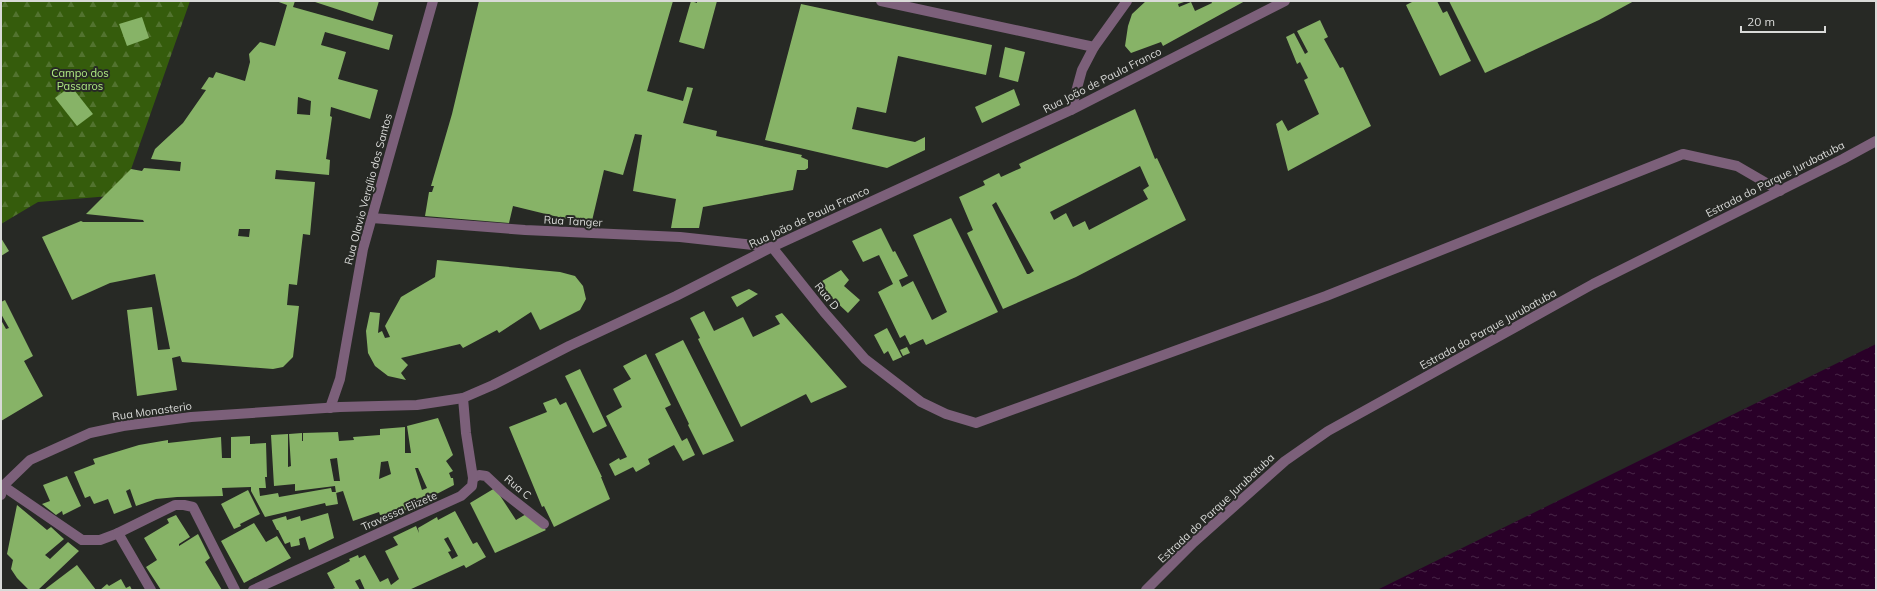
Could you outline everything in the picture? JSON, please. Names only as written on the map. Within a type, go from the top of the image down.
[{"type":"street","name":"Rua Olavio Vergílio dos Santos","points":[[330,408],[340,379],[363,249],[433,1]]},
{"type":"street","points":[[882,1],[1094,47]]},
{"type":"street","points":[[1071,110],[1082,70],[1094,47],[1127,1]]},
{"type":"street","name":"Rua João de Paula Franco","points":[[330,408],[417,404],[463,398],[493,385],[569,346],[676,296],[772,246],[1071,110],[1286,1]]},
{"type":"street","name":"Estrada do Parque Jurubatuba","points":[[1146,590],[1194,543],[1285,461],[1328,430],[1593,284],[1780,191],[1876,140]]},
{"type":"street","name":"Rua D","points":[[772,246],[824,312],[865,359],[920,402],[946,414],[976,423],[1326,296],[1683,154],[1737,166],[1780,191]]},
{"type":"street","name":"Rua Tanger","points":[[372,218],[525,230],[680,237],[772,246]]},
{"type":"street","points":[[463,398],[466,433],[473,478]]},
{"type":"street","name":"Rua Monasterio","points":[[2,490],[30,460],[90,433],[123,426],[191,417],[330,408]]},
{"type":"street","name":"Rua C","points":[[473,478],[479,475],[486,476],[503,492],[544,524]]},
{"type":"street","name":"Travessa Elizete","points":[[253,590],[461,496],[472,486],[473,478]]},
{"type":"street","points":[[2,490],[82,540],[100,540],[118,533],[175,505],[193,507],[235,590]]},
{"type":"street","points":[[118,533],[151,590]]},
{"type":"green space","name":"Campo dos Passaros","points":[[1,1],[190,1],[122,195],[38,202],[1,224]]},
{"type":"water","points":[[1876,344],[1876,590],[1377,590]]},
{"type":"building","points":[[276,1],[295,1],[293,7],[393,35],[389,50],[325,32],[321,45],[346,52],[338,79],[378,90],[370,119],[331,107],[330,116],[332,117],[326,159],[330,160],[329,175],[276,170],[275,179],[315,182],[310,235],[303,234],[297,285],[289,284],[287,305],[299,306],[293,357],[283,367],[273,369],[182,362],[180,356],[172,358],[177,390],[137,396],[127,310],[152,307],[158,350],[170,349],[155,274],[110,283],[72,300],[42,237],[81,221],[144,222],[143,220],[86,214],[131,169],[142,171],[144,168],[180,171],[181,162],[151,159],[155,149],[183,123],[206,90],[201,89],[209,77],[213,78],[216,72],[245,81],[250,62],[249,54],[260,42],[275,46],[287,5]],"holes":[[[298,97],[311,101],[310,115],[297,114]],[[239,229],[250,229],[249,237],[238,236]]]},
{"type":"building","points":[[312,1],[379,1],[373,21]]},
{"type":"building","points":[[479,1],[673,1],[647,91],[683,101],[687,87],[693,88],[683,123],[717,131],[716,136],[802,155],[801,157],[808,160],[808,168],[805,170],[797,170],[793,190],[703,207],[699,228],[671,228],[676,199],[633,191],[642,135],[635,134],[623,175],[604,170],[591,225],[513,206],[509,223],[425,216],[429,192],[432,192],[434,186],[431,186],[452,114]]},
{"type":"building","points":[[691,1],[697,3],[697,1],[717,1],[704,49],[679,42]]},
{"type":"building","points":[[1146,1],[1187,1],[1178,4],[1179,7],[1191,2],[1195,11],[1212,3],[1211,1],[1245,1],[1163,46],[1161,42],[1131,53],[1125,46],[1128,26],[1132,14]]},
{"type":"building","points":[[1414,1],[1437,1],[1443,13],[1447,11],[1471,61],[1440,76],[1406,5]]},
{"type":"building","points":[[1449,1],[1634,1],[1599,20],[1485,73]]},
{"type":"building","points":[[801,4],[992,45],[986,75],[898,56],[886,113],[857,107],[852,129],[915,142],[925,137],[925,150],[887,168],[765,140]]},
{"type":"building","points":[[142,17],[149,38],[127,46],[119,24]]},
{"type":"building","points":[[1320,20],[1328,37],[1324,39],[1340,68],[1343,67],[1371,126],[1288,171],[1276,124],[1282,120],[1288,131],[1319,114],[1304,80],[1308,78],[1300,62],[1297,64],[1286,37],[1294,33],[1305,54],[1308,52],[1297,31]]},
{"type":"building","points":[[1005,47],[1025,52],[1018,82],[999,77]]},
{"type":"building","points":[[71,86],[93,114],[77,126],[55,98]]},
{"type":"building","points":[[1014,89],[1020,105],[982,123],[975,107]]},
{"type":"building","points":[[1135,109],[1155,159],[1157,158],[1186,220],[1076,277],[1003,309],[967,233],[973,230],[959,197],[985,185],[983,181],[999,173],[1001,177],[1021,168],[1019,164]],"holes":[[[1140,166],[1149,186],[1143,190],[1148,199],[1089,230],[1085,221],[1073,227],[1066,213],[1054,220],[1050,212]],[[996,202],[1034,271],[1029,274],[1027,274],[992,205]]]},
{"type":"building","points":[[951,218],[998,312],[926,345],[923,339],[910,345],[905,335],[900,338],[878,292],[893,284],[879,255],[863,262],[852,241],[881,228],[893,252],[895,251],[908,276],[899,280],[902,287],[913,281],[932,320],[947,312],[913,235]]},
{"type":"building","points":[[1,238],[9,251],[1,256]]},
{"type":"building","points":[[437,260],[560,272],[575,276],[583,286],[586,299],[580,310],[540,330],[531,312],[499,333],[497,330],[463,348],[460,344],[401,358],[408,365],[401,373],[406,380],[388,376],[375,366],[368,353],[366,331],[370,312],[380,313],[378,333],[382,331],[385,338],[390,337],[385,326],[401,297],[435,277]]},
{"type":"building","points":[[841,270],[849,280],[844,286],[860,300],[848,313],[817,284]]},
{"type":"building","points":[[749,289],[758,294],[737,307],[731,297]]},
{"type":"building","points":[[5,300],[33,356],[24,361],[43,396],[1,421],[1,320],[6,329],[9,328],[1,314],[1,302]]},
{"type":"building","points":[[704,311],[714,331],[743,317],[753,337],[780,324],[775,316],[782,313],[847,387],[811,403],[806,394],[741,427],[698,339],[700,338],[690,318]]},
{"type":"building","points":[[887,328],[902,357],[893,361],[888,351],[884,354],[874,335]]},
{"type":"building","points":[[683,340],[734,441],[703,455],[655,354]]},
{"type":"building","points":[[907,347],[910,353],[903,356],[900,350]]},
{"type":"building","points":[[646,354],[671,405],[665,408],[682,441],[687,438],[695,455],[683,461],[674,445],[648,459],[650,464],[636,472],[633,467],[615,476],[609,464],[619,458],[620,460],[627,457],[606,416],[622,407],[613,389],[631,379],[623,366]]},
{"type":"building","points":[[580,369],[607,426],[593,433],[565,376]]},
{"type":"building","points":[[556,398],[560,405],[566,402],[602,477],[610,499],[554,527],[544,506],[542,507],[509,427],[547,412],[543,403]]},
{"type":"building","points":[[438,418],[453,455],[446,461],[453,471],[449,473],[451,478],[453,478],[454,485],[404,511],[380,515],[379,512],[353,521],[343,491],[336,493],[335,486],[295,491],[295,484],[274,486],[271,435],[288,434],[288,467],[291,466],[289,434],[302,433],[303,441],[303,433],[338,432],[339,441],[354,440],[353,437],[380,435],[380,429],[405,427],[405,453],[411,453],[407,426]],"holes":[[[337,458],[340,481],[334,481],[330,459]],[[388,461],[391,474],[379,479],[381,462]],[[415,468],[418,468],[427,488],[422,490]]]},
{"type":"building","points":[[250,436],[250,444],[266,443],[266,488],[259,488],[260,496],[278,493],[279,497],[331,488],[332,492],[336,492],[338,504],[326,506],[325,503],[265,517],[251,491],[251,487],[222,488],[223,496],[156,499],[136,506],[130,489],[126,491],[132,507],[114,514],[108,499],[94,504],[90,496],[85,498],[74,472],[95,464],[93,459],[139,445],[168,440],[168,443],[221,437],[222,458],[231,458],[231,437]]},
{"type":"building","points":[[67,476],[81,506],[63,515],[62,511],[56,515],[42,504],[50,501],[43,485]]},
{"type":"building","points":[[495,488],[516,520],[528,513],[546,530],[495,553],[470,503]]},
{"type":"building","points":[[248,490],[260,514],[240,524],[241,526],[234,529],[221,504]]},
{"type":"building","points":[[17,505],[47,530],[51,527],[64,539],[45,555],[50,559],[68,542],[79,551],[38,590],[29,590],[17,578],[11,569],[13,560],[7,554]]},
{"type":"building","points":[[455,511],[473,544],[477,542],[486,557],[466,568],[464,565],[409,590],[365,590],[360,579],[355,581],[360,590],[330,590],[335,588],[327,573],[358,555],[359,558],[365,555],[380,582],[388,578],[391,585],[399,579],[385,551],[398,545],[393,537],[416,526],[419,533],[418,528],[437,517],[438,520]],"holes":[[[448,537],[458,556],[452,559],[448,552],[451,551],[444,539]]]},
{"type":"building","points":[[328,513],[334,538],[309,550],[305,537],[299,539],[300,545],[291,547],[290,542],[285,544],[272,520],[286,516],[287,520],[300,516],[301,521]]},
{"type":"building","points":[[176,515],[190,537],[179,544],[179,546],[198,534],[210,558],[205,562],[222,590],[161,590],[146,567],[157,560],[144,538],[169,523],[167,519]]},
{"type":"building","points":[[254,523],[266,542],[277,536],[291,558],[244,583],[221,541]]},
{"type":"building","points":[[77,565],[96,590],[44,590]]},
{"type":"building","points":[[121,579],[126,588],[130,586],[132,590],[100,590],[107,584],[109,586]]}]
